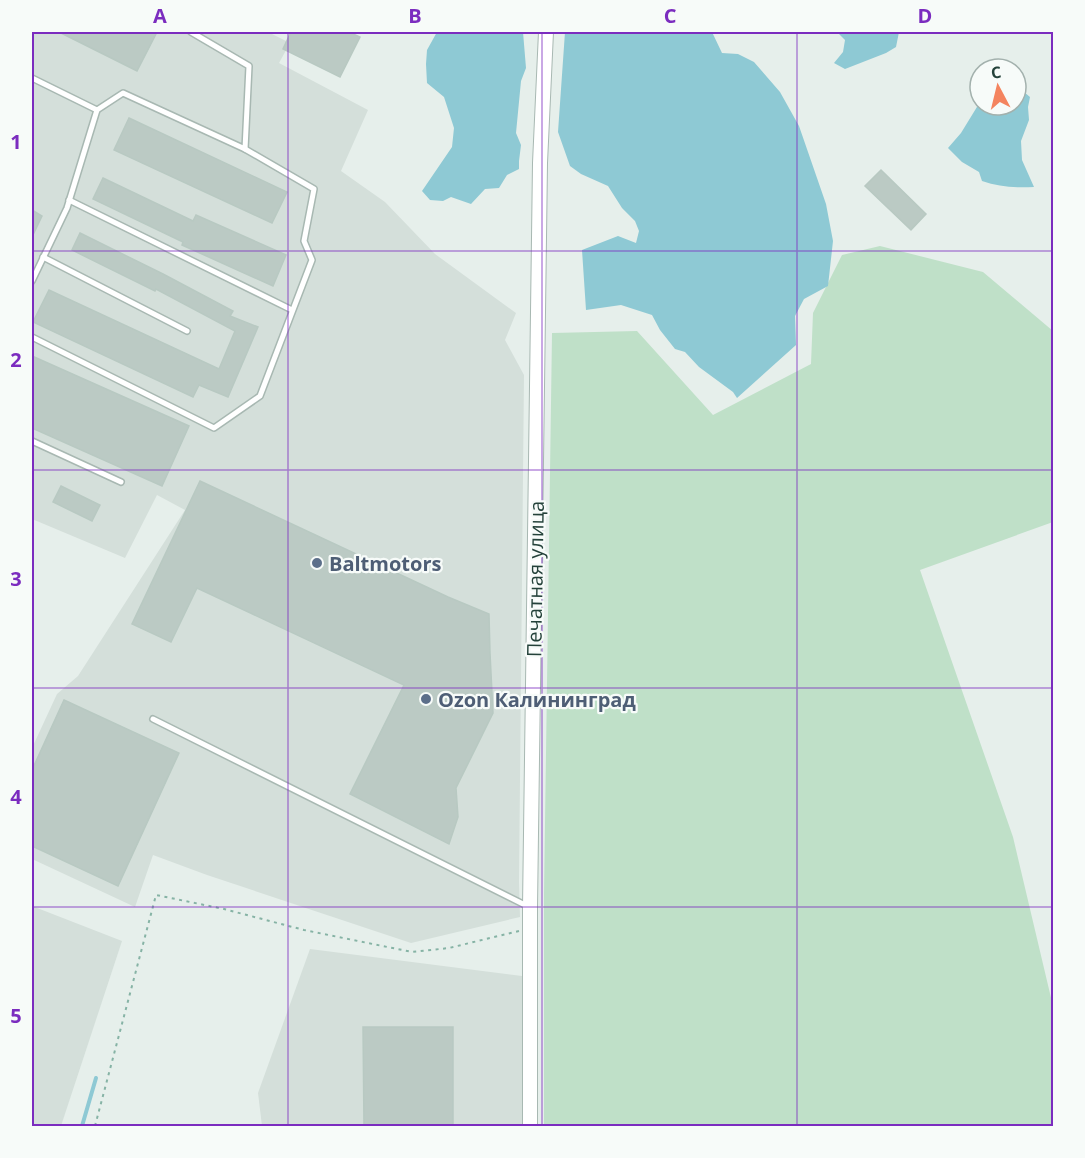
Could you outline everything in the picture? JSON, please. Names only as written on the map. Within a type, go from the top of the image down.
[{"type":"street","name":"Печатная улица","points":[[530,1126],[530,908],[540,163],[546,32]]},
{"type":"lane","points":[[191,32],[249,66],[245,149]]},
{"type":"lane","points":[[32,78],[97,110]]},
{"type":"lane","points":[[32,281],[67,208],[97,110],[123,93],[245,149],[314,189],[304,241],[312,260],[260,396],[214,428],[32,337]]},
{"type":"lane","points":[[69,200],[292,310]]},
{"type":"lane","points":[[43,257],[187,331]]},
{"type":"lane","points":[[32,441],[121,482]]},
{"type":"lane","points":[[153,719],[530,908]]},
{"type":"path","points":[[94,1126],[156,895],[224,909],[304,930],[412,952],[449,948],[530,928]]},
{"type":"shaded area","points":[[32,32],[268,32],[290,43],[279,63],[368,110],[341,171],[385,202],[435,254],[516,313],[505,340],[524,375],[520,917],[411,943],[153,855],[135,907],[32,859],[32,748],[57,694],[78,676],[185,510],[157,495],[125,558],[32,519]]},
{"type":"shaded area","points":[[32,906],[122,941],[61,1126],[32,1126]]},
{"type":"shaded area","points":[[310,949],[530,977],[528,1126],[262,1126],[258,1093]]},
{"type":"green space","points":[[880,246],[983,272],[1053,331],[1053,522],[920,570],[1013,837],[1053,1002],[1053,1126],[544,1126],[544,894],[552,333],[637,331],[713,415],[811,364],[813,313],[842,255]]},
{"type":"water","points":[[437,32],[523,32],[526,68],[521,81],[516,133],[521,145],[519,169],[507,175],[499,188],[485,189],[471,204],[451,197],[443,201],[430,200],[422,191],[452,147],[454,128],[444,97],[427,83],[427,50]]},
{"type":"water","points":[[565,32],[712,32],[722,53],[738,54],[754,62],[780,92],[799,126],[826,204],[833,241],[828,286],[804,299],[795,316],[796,345],[737,398],[733,392],[699,367],[685,352],[675,349],[652,315],[621,305],[586,310],[582,250],[618,236],[636,243],[639,231],[635,221],[622,208],[608,186],[581,174],[570,166],[558,132]]},
{"type":"water","points":[[837,32],[899,32],[896,47],[845,69],[834,63],[843,52],[845,40]]},
{"type":"water","points":[[1028,107],[1029,120],[1021,141],[1022,160],[1034,187],[1007,187],[982,181],[979,172],[962,162],[948,148],[971,117],[1028,117]]},
{"type":"building","points":[[59,32],[157,32],[137,71]]},
{"type":"building","points":[[291,32],[349,32],[360,37],[340,77],[283,49]]},
{"type":"building","points":[[129,118],[287,192],[272,223],[114,150]]},
{"type":"building","points":[[881,170],[926,214],[911,230],[865,186]]},
{"type":"building","points":[[103,178],[193,221],[196,215],[286,255],[273,286],[182,245],[183,242],[93,199]]},
{"type":"building","points":[[32,210],[42,216],[32,237]]},
{"type":"building","points":[[80,233],[233,311],[230,316],[258,327],[228,397],[199,385],[193,397],[33,322],[49,290],[219,369],[235,331],[156,289],[155,291],[72,250]]},
{"type":"building","points":[[32,356],[189,426],[162,486],[32,428]]},
{"type":"building","points":[[200,481],[489,614],[493,713],[456,788],[458,817],[449,844],[350,794],[404,685],[197,588],[171,642],[132,624]]},
{"type":"building","points":[[61,486],[100,505],[92,521],[53,502]]},
{"type":"building","points":[[64,700],[179,753],[118,886],[32,846],[32,770]]},
{"type":"building","points":[[363,1027],[453,1027],[453,1126],[364,1126]]},
{"type":"waterway","points":[[82,1126],[96,1078]]},
{"type":"place","name":"Baltmotors","points":[[317,563]]},
{"type":"place","name":"Ozon Калининград","points":[[426,699]]}]
